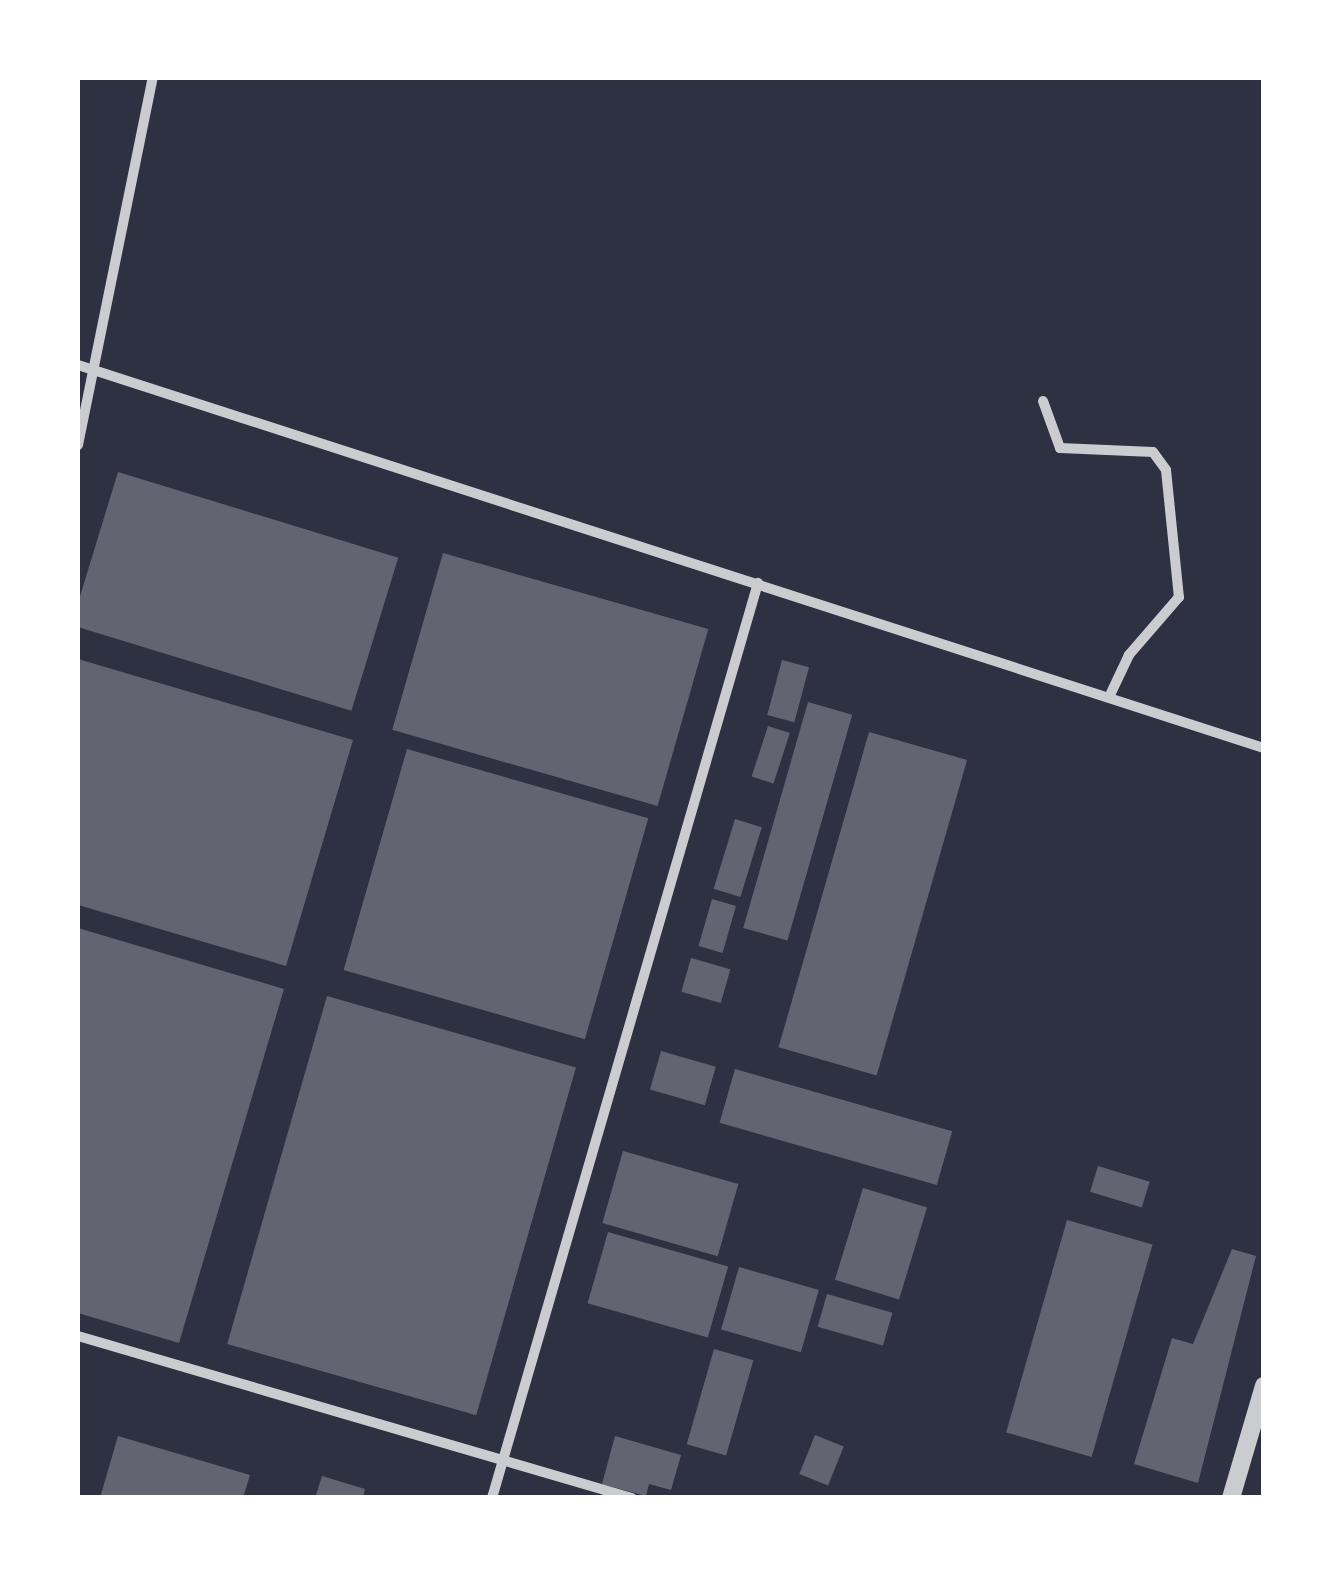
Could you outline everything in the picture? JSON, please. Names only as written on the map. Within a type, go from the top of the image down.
[{"type":"street","points":[[78,446],[153,78]]},
{"type":"street","points":[[78,365],[1111,693],[1264,748]]},
{"type":"street","points":[[1043,401],[1060,448],[1153,452],[1166,470],[1179,597],[1130,654],[1111,693]]},
{"type":"street","points":[[492,1498],[758,582]]},
{"type":"street","points":[[78,1336],[632,1498]]},
{"type":"street","points":[[1231,1498],[1264,1386]]},
{"type":"building","points":[[118,472],[398,558],[351,711],[78,627],[78,603]]},
{"type":"building","points":[[443,553],[708,629],[658,806],[392,730]]},
{"type":"building","points":[[78,659],[353,740],[286,966],[78,905]]},
{"type":"building","points":[[782,660],[809,667],[794,722],[767,715]]},
{"type":"building","points":[[808,702],[852,715],[787,941],[743,928]]},
{"type":"building","points":[[768,726],[790,733],[773,784],[752,776]]},
{"type":"building","points":[[869,732],[967,760],[877,1075],[779,1047]]},
{"type":"building","points":[[407,749],[648,818],[585,1039],[344,970]]},
{"type":"building","points":[[735,819],[762,827],[740,897],[714,889]]},
{"type":"building","points":[[712,899],[736,906],[723,953],[698,946]]},
{"type":"building","points":[[78,928],[284,989],[179,1343],[78,1313]]},
{"type":"building","points":[[691,958],[730,969],[721,1003],[681,992]]},
{"type":"building","points":[[327,996],[576,1067],[476,1415],[227,1344]]},
{"type":"building","points":[[661,1051],[716,1067],[705,1105],[650,1089]]},
{"type":"building","points":[[735,1069],[952,1131],[937,1185],[720,1123]]},
{"type":"building","points":[[623,1151],[738,1184],[718,1256],[602,1223]]},
{"type":"building","points":[[1098,1166],[1150,1182],[1142,1208],[1090,1192]]},
{"type":"building","points":[[863,1188],[927,1208],[899,1299],[835,1280]]},
{"type":"building","points":[[1067,1220],[1153,1245],[1092,1457],[1006,1432]]},
{"type":"building","points":[[608,1232],[728,1266],[708,1338],[588,1303]]},
{"type":"building","points":[[1232,1249],[1256,1256],[1198,1483],[1134,1464],[1172,1338],[1193,1344]]},
{"type":"building","points":[[739,1267],[819,1290],[801,1352],[721,1329]]},
{"type":"building","points":[[827,1294],[892,1313],[883,1345],[818,1327]]},
{"type":"building","points":[[714,1349],[753,1360],[726,1455],[687,1444]]},
{"type":"building","points":[[815,1435],[844,1447],[828,1486],[799,1474]]},
{"type":"building","points":[[118,1436],[250,1475],[243,1498],[100,1498]]},
{"type":"building","points":[[615,1436],[681,1455],[671,1490],[649,1484],[646,1496],[602,1484]]},
{"type":"building","points":[[322,1476],[365,1489],[363,1498],[315,1498]]}]
